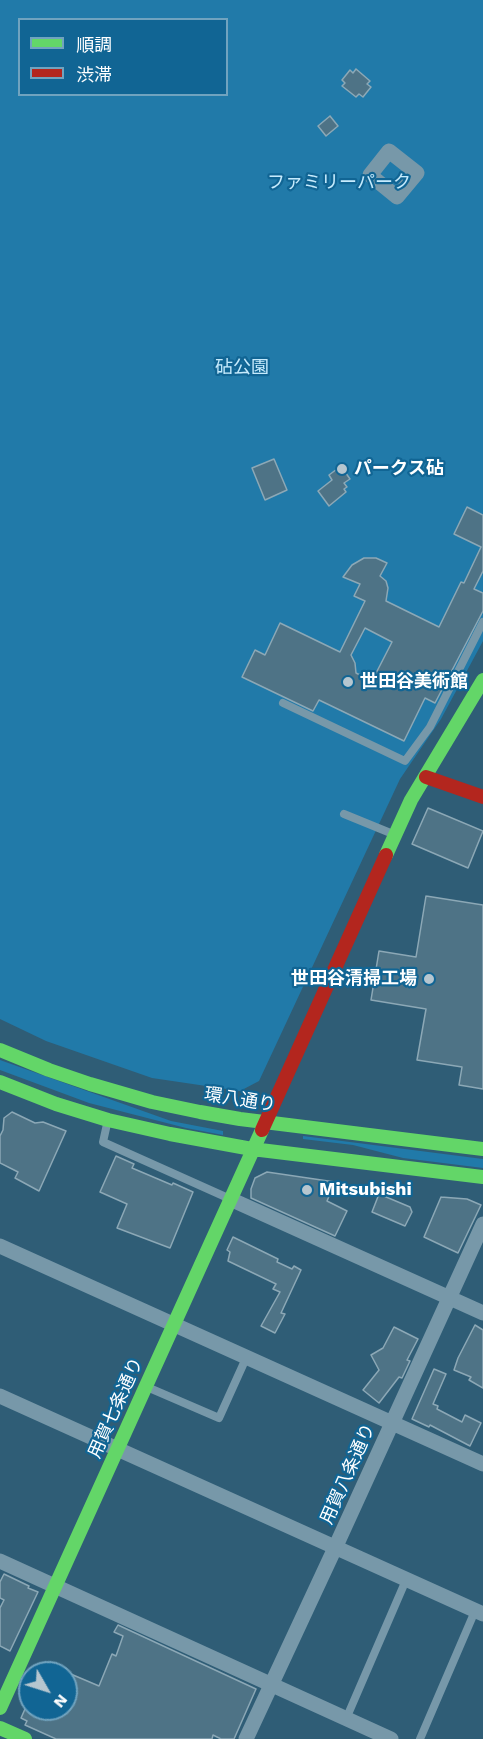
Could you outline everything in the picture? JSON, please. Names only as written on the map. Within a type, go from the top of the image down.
[{"type":"street","name":"用賀七条通り","points":[[0,1708],[394,835],[411,800],[426,777],[439,731],[483,680]]},
{"type":"street","points":[[426,777],[483,797]]},
{"type":"street","name":"環八通り","points":[[0,1050],[49,1070],[152,1101],[200,1112],[483,1149]]},
{"type":"street","points":[[3,1088],[108,1120],[170,1134],[252,1149],[483,1177]]},
{"type":"street","points":[[230,1199],[483,1313]]},
{"type":"street","name":"用賀八条通り","points":[[246,1739],[336,1548],[483,1224]]},
{"type":"street","points":[[0,1246],[483,1464]]},
{"type":"street","points":[[0,1396],[479,1612]]},
{"type":"street","points":[[0,1561],[388,1738]]},
{"type":"street","points":[[0,1728],[25,1739]]},
{"type":"lane","points":[[283,703],[405,761],[439,731],[483,622]]},
{"type":"lane","points":[[344,814],[394,835]]},
{"type":"lane","points":[[108,1120],[103,1142],[230,1199]]},
{"type":"lane","points":[[146,1386],[219,1418],[247,1356]]},
{"type":"lane","points":[[346,1719],[406,1580]]},
{"type":"lane","points":[[420,1739],[479,1612]]},
{"type":"green space","name":"砧公園","points":[[0,0],[483,0],[483,641],[441,719],[400,779],[259,1081],[240,1091],[152,1078],[46,1041],[0,1019]]},
{"type":"green space","points":[[0,1060],[171,1121],[223,1131],[223,1135],[89,1103],[0,1070]]},
{"type":"green space","points":[[303,1136],[483,1159],[483,1168],[403,1158],[353,1145],[303,1139]]},
{"type":"building","points":[[356,69],[370,81],[367,84],[371,87],[363,97],[359,94],[356,97],[342,86],[345,83],[342,80],[350,70],[353,73]]},
{"type":"building","points":[[330,116],[338,126],[326,136],[318,126]]},
{"type":"building","points":[[274,459],[287,490],[265,500],[252,468]]},
{"type":"building","points":[[341,466],[350,479],[344,483],[347,487],[344,489],[346,492],[329,506],[318,491],[332,480],[329,475]]},
{"type":"building","points":[[467,507],[483,515],[483,571],[474,589],[483,593],[483,611],[435,703],[425,698],[404,741],[319,700],[313,711],[242,677],[255,650],[265,655],[280,623],[340,652],[365,601],[354,596],[360,584],[343,577],[352,565],[364,558],[376,558],[387,563],[380,576],[386,581],[388,588],[386,601],[439,627],[481,547],[454,534]],"holes":[[[365,628],[392,642],[372,681],[356,673],[351,655]]]},
{"type":"building","points":[[428,808],[483,831],[468,868],[412,844]]},
{"type":"building","name":"世田谷清掃工場","points":[[426,896],[483,905],[483,1089],[459,1085],[462,1067],[417,1060],[426,1009],[371,1000],[379,951],[416,957]]},
{"type":"building","points":[[12,1112],[35,1123],[43,1122],[66,1131],[39,1191],[15,1178],[18,1172],[0,1163],[0,1136],[4,1118]]},
{"type":"building","points":[[116,1156],[134,1164],[132,1168],[193,1192],[170,1248],[117,1228],[127,1204],[100,1192]]},
{"type":"building","points":[[267,1172],[335,1182],[327,1201],[347,1211],[335,1236],[251,1198],[255,1178]]},
{"type":"building","points":[[379,1194],[410,1207],[412,1212],[405,1226],[372,1212]]},
{"type":"building","points":[[441,1197],[467,1199],[481,1205],[458,1253],[424,1237]]},
{"type":"building","points":[[233,1237],[278,1259],[277,1262],[292,1269],[294,1266],[301,1270],[281,1313],[285,1314],[275,1333],[261,1326],[280,1292],[273,1289],[276,1284],[228,1261],[230,1252],[227,1250]]},
{"type":"building","points":[[475,1325],[483,1330],[483,1388],[469,1380],[471,1377],[454,1370]]},
{"type":"building","points":[[394,1327],[418,1339],[407,1360],[410,1361],[402,1378],[399,1377],[379,1403],[363,1390],[379,1370],[371,1355],[383,1348]]},
{"type":"building","points":[[434,1369],[446,1374],[433,1404],[438,1406],[437,1409],[462,1422],[465,1415],[481,1423],[470,1446],[430,1425],[429,1427],[412,1419]]},
{"type":"building","points":[[4,1574],[38,1592],[10,1651],[0,1646],[0,1608],[4,1600],[0,1598],[0,1582]]},
{"type":"building","points":[[118,1625],[256,1689],[234,1739],[221,1739],[213,1735],[212,1739],[56,1739],[25,1725],[27,1721],[78,1721],[78,1677],[99,1686],[112,1654],[116,1656],[123,1636],[114,1632]]},
{"type":"traffic: fast","points":[[386,855],[411,800],[483,680]]},
{"type":"traffic: fast","points":[[0,1050],[90,1084],[152,1102],[200,1112],[483,1149]]},
{"type":"traffic: fast","points":[[0,1082],[56,1104],[108,1120],[170,1134],[252,1149],[483,1177]]},
{"type":"traffic: fast","points":[[0,1708],[262,1130]]},
{"type":"traffic: fast","points":[[0,1728],[25,1739]]},
{"type":"traffic: jam","points":[[426,777],[483,797]]},
{"type":"traffic: jam","points":[[262,1130],[386,855]]},
{"type":"place","name":"パークス砧","points":[[342,469]]},
{"type":"place","name":"世田谷美術館","points":[[348,682]]},
{"type":"place","name":"世田谷清掃工場","points":[[429,979]]},
{"type":"place","name":"Mitsubishi","points":[[307,1190]]},
{"type":"park label","name":"ファミリーパーク","points":[[339,183]]}]
